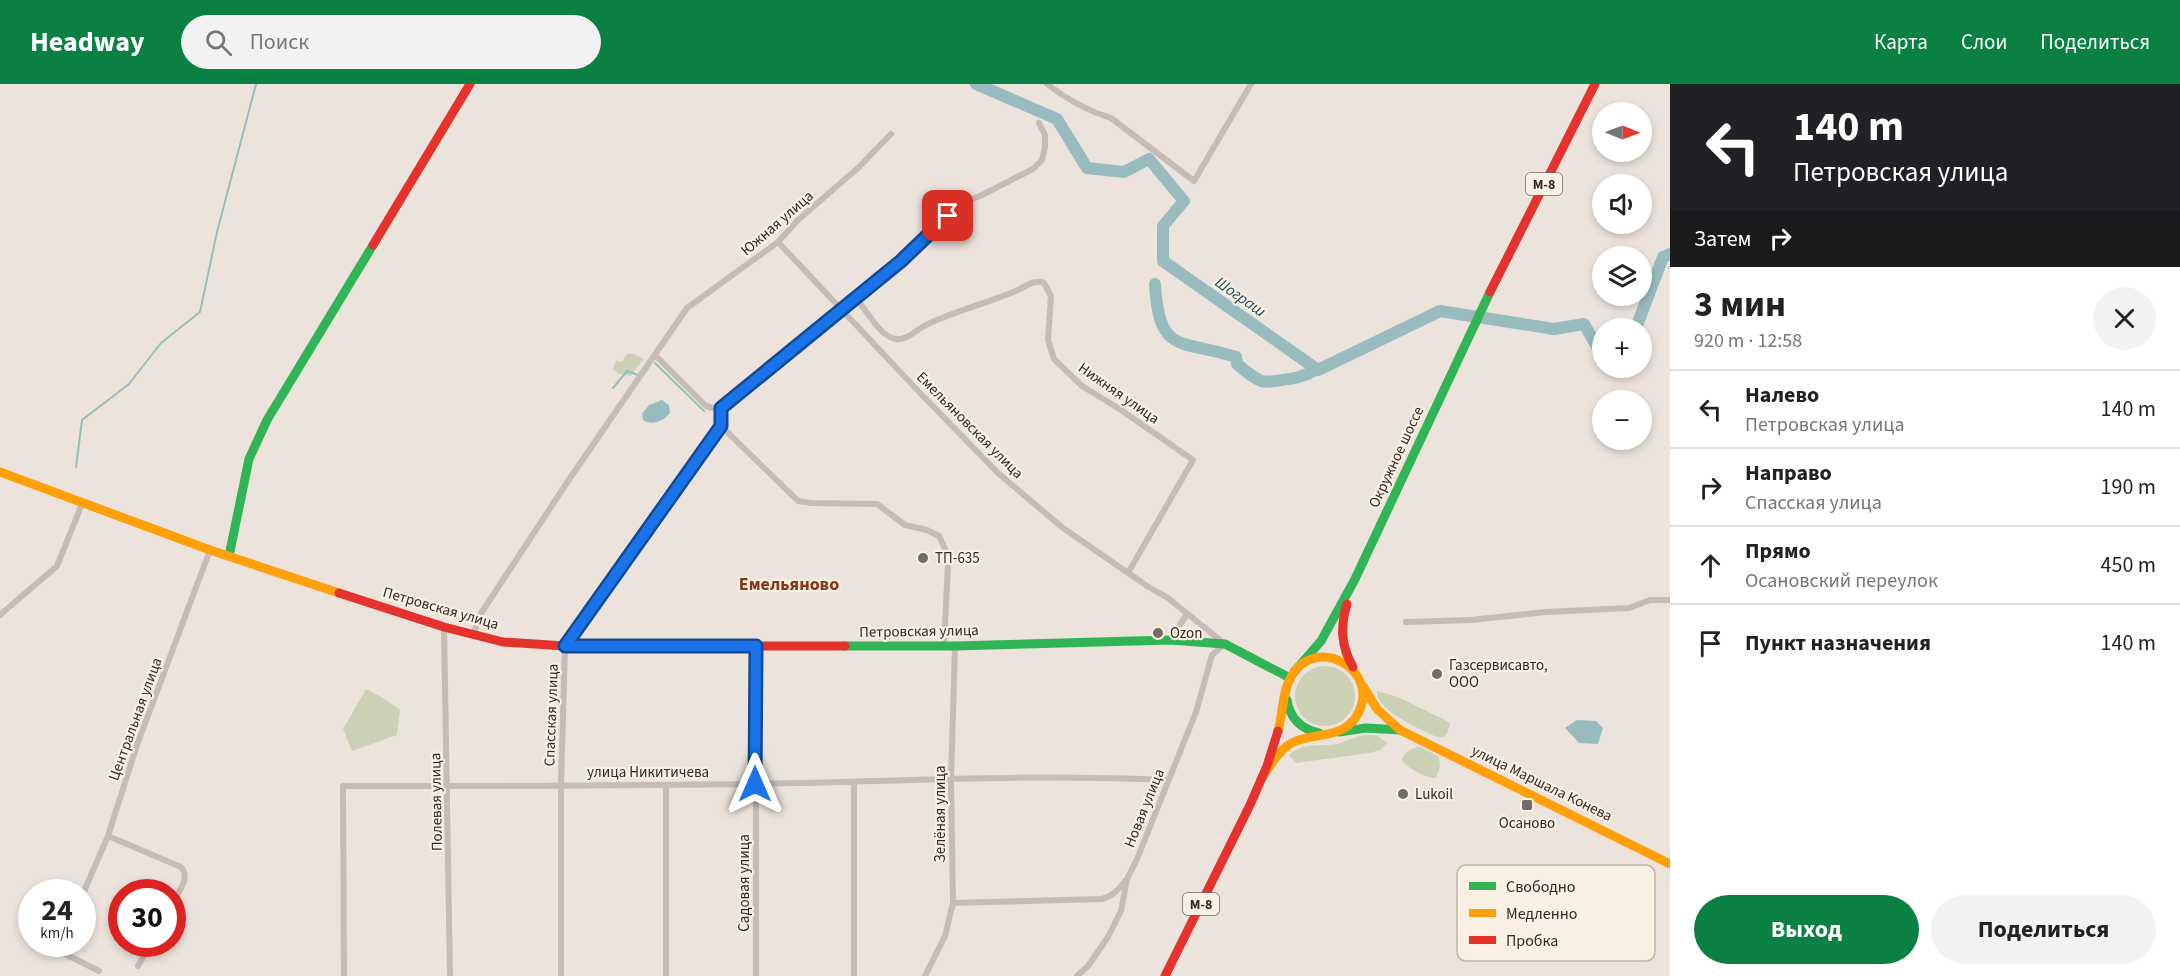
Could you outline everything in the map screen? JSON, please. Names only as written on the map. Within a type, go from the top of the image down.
[{"type":"street","points":[[229,556],[249,459],[267,420],[470,84]]},
{"type":"street","points":[[1047,84],[1096,114],[1111,118],[1194,181],[1251,84]]},
{"type":"street","name":"Окружное шоссе","points":[[1291,679],[1321,641],[1355,579],[1494,284],[1595,84]]},
{"type":"street","points":[[474,634],[478,618],[568,481],[655,355],[706,406],[721,408],[901,261],[964,202],[1033,169],[1041,160],[1045,147],[1046,135],[1039,123]]},
{"type":"street","name":"Южная улица","points":[[655,355],[687,308],[778,242],[798,220],[858,168],[891,134]]},
{"type":"street","name":"Емельяновская улица","points":[[778,242],[998,473],[1063,528],[1168,598],[1225,644]]},
{"type":"street","name":"Нижняя улица","points":[[855,298],[870,315],[878,329],[896,339],[904,339],[930,323],[1037,281],[1044,283],[1051,296],[1048,340],[1054,359],[1082,386],[1121,410],[1192,460],[1128,573]]},
{"type":"street","points":[[721,408],[721,426],[798,501],[877,504],[905,525],[927,530],[939,536],[947,553],[948,564],[944,646]]},
{"type":"street","name":"Спасская улица","points":[[561,976],[561,784],[565,646],[721,426]]},
{"type":"street","name":"Петровская улица","points":[[0,472],[210,550],[444,627],[503,642],[565,646],[955,646],[1170,640],[1225,644],[1291,679]]},
{"type":"street","points":[[0,615],[57,566],[82,504]]},
{"type":"street","name":"Центральная улица","points":[[89,879],[108,836],[138,745],[210,550]]},
{"type":"street","name":"Окружное шоссе","points":[[1355,579],[1343,615],[1341,633],[1344,646],[1356,672]]},
{"type":"street","points":[[1406,622],[1472,620],[1546,612],[1629,608],[1650,600],[1670,600]]},
{"type":"street","points":[[1170,640],[1187,614]]},
{"type":"street","name":"Полевая улица","points":[[444,627],[450,976]]},
{"type":"street","name":"Новая улица","points":[[1077,976],[1088,966],[1108,938],[1120,911],[1127,879],[1137,860],[1196,712],[1212,655],[1225,644]]},
{"type":"street","name":"Садовая улица","points":[[756,646],[756,976]]},
{"type":"street","name":"Зелёная улица","points":[[925,976],[945,936],[953,903],[951,780],[955,646]]},
{"type":"street","points":[[1291,679],[1311,660],[1326,657],[1341,661],[1356,672]]},
{"type":"street","name":"М-8","points":[[1356,672],[1363,686]]},
{"type":"street","name":"М-8","points":[[1291,679],[1287,704],[1295,721],[1306,729],[1322,734]]},
{"type":"street","name":"М-8","points":[[1165,976],[1261,779],[1281,722],[1291,679]]},
{"type":"street","points":[[1363,686],[1377,709],[1400,730]]},
{"type":"street","points":[[1335,733],[1347,727],[1360,713],[1363,686]]},
{"type":"street","points":[[1335,733],[1366,728],[1400,730]]},
{"type":"street","name":"улица Маршала Конева","points":[[1400,730],[1670,864]]},
{"type":"street","name":"М-8","points":[[1261,779],[1285,746],[1301,738],[1335,733]]},
{"type":"street","name":"улица Никитичева","points":[[344,976],[343,786],[666,785],[1128,778],[1168,780]]},
{"type":"street","points":[[854,782],[854,976]]},
{"type":"street","points":[[666,785],[666,976]]},
{"type":"street","points":[[108,836],[181,867],[186,872],[185,879]]},
{"type":"street","points":[[953,903],[1102,899],[1118,891],[1127,879]]},
{"type":"street","points":[[71,957],[99,971]]},
{"type":"street","points":[[138,966],[143,957]]},
{"type":"green space","points":[[628,354],[644,359],[631,376],[619,374],[613,369],[616,360],[622,362]]},
{"type":"green space","points":[[1325,666],[1346,675],[1355,696],[1346,717],[1325,726],[1304,717],[1295,696],[1304,675]]},
{"type":"green space","points":[[366,689],[400,710],[397,735],[352,751],[343,729]]},
{"type":"green space","points":[[1377,691],[1398,697],[1447,721],[1450,724],[1447,734],[1444,737],[1437,737],[1391,712],[1384,706]]},
{"type":"green space","points":[[1364,735],[1376,735],[1387,743],[1380,750],[1370,753],[1296,763],[1289,755],[1300,748],[1336,744]]},
{"type":"green space","points":[[1421,747],[1439,757],[1440,767],[1436,778],[1418,773],[1402,761],[1408,751]]},
{"type":"water","points":[[662,400],[669,405],[670,413],[654,423],[643,420],[642,414],[649,405]]},
{"type":"water","points":[[1577,720],[1596,721],[1603,728],[1598,744],[1579,743],[1565,728]]},
{"type":"waterway","points":[[76,467],[82,420],[129,384],[161,343],[200,312],[217,232],[256,84]]},
{"type":"waterway","name":"Шограш","points":[[976,84],[1057,119],[1087,168],[1124,172],[1149,159],[1184,201],[1163,226],[1163,261],[1318,370],[1440,311],[1554,329],[1584,324],[1592,338]]},
{"type":"waterway","name":"Шограш","points":[[1640,318],[1663,257],[1670,254]]},
{"type":"waterway","points":[[1155,284],[1157,307],[1162,323],[1168,334],[1176,341],[1236,357],[1237,364],[1263,382],[1297,378],[1317,369]]},
{"type":"waterway","points":[[655,363],[704,411]]},
{"type":"waterway","points":[[613,388],[627,371],[638,375],[640,373]]},
{"type":"traffic: fast","points":[[229,556],[249,459],[267,420],[373,245]]},
{"type":"traffic: fast","points":[[1294,672],[1321,641],[1355,579],[1490,292]]},
{"type":"traffic: fast","points":[[845,646],[955,646],[1170,640],[1225,644],[1290,678]]},
{"type":"traffic: fast","points":[[1287,700],[1288,707],[1297,722],[1319,733]]},
{"type":"traffic: fast","points":[[1339,732],[1366,728],[1400,730]]},
{"type":"traffic: slow","points":[[0,472],[210,550],[339,593]]},
{"type":"traffic: slow","points":[[1261,779],[1285,747],[1298,740],[1334,733],[1349,725],[1356,717],[1363,700],[1361,685],[1355,672],[1343,663],[1330,658],[1315,658],[1302,664],[1288,683],[1278,731]]},
{"type":"traffic: slow","points":[[1363,686],[1377,709],[1400,730],[1670,864]]},
{"type":"traffic: jam","points":[[373,245],[470,84]]},
{"type":"traffic: jam","points":[[1490,292],[1595,84]]},
{"type":"traffic: jam","points":[[339,593],[444,627],[503,642],[565,646],[845,646]]},
{"type":"traffic: jam","points":[[1347,604],[1343,621],[1343,636],[1346,652],[1353,667]]},
{"type":"traffic: jam","points":[[1165,976],[1250,805],[1267,766],[1278,731]]},
{"type":"place","name":"ТП-635","points":[[923,558]]},
{"type":"place","name":"Ozon","points":[[1158,633]]},
{"type":"place","name":"Газсервисавто, ООО","points":[[1437,674]]},
{"type":"place","name":"Lukoil","points":[[1403,794]]},
{"type":"place","name":"Осаново","points":[[1527,805]]},
{"type":"district","name":"Емельяново","points":[[789,584]]},
{"type":"route","points":[[755,784],[756,646],[565,646],[721,426],[721,408],[901,261],[948,216]]}]
